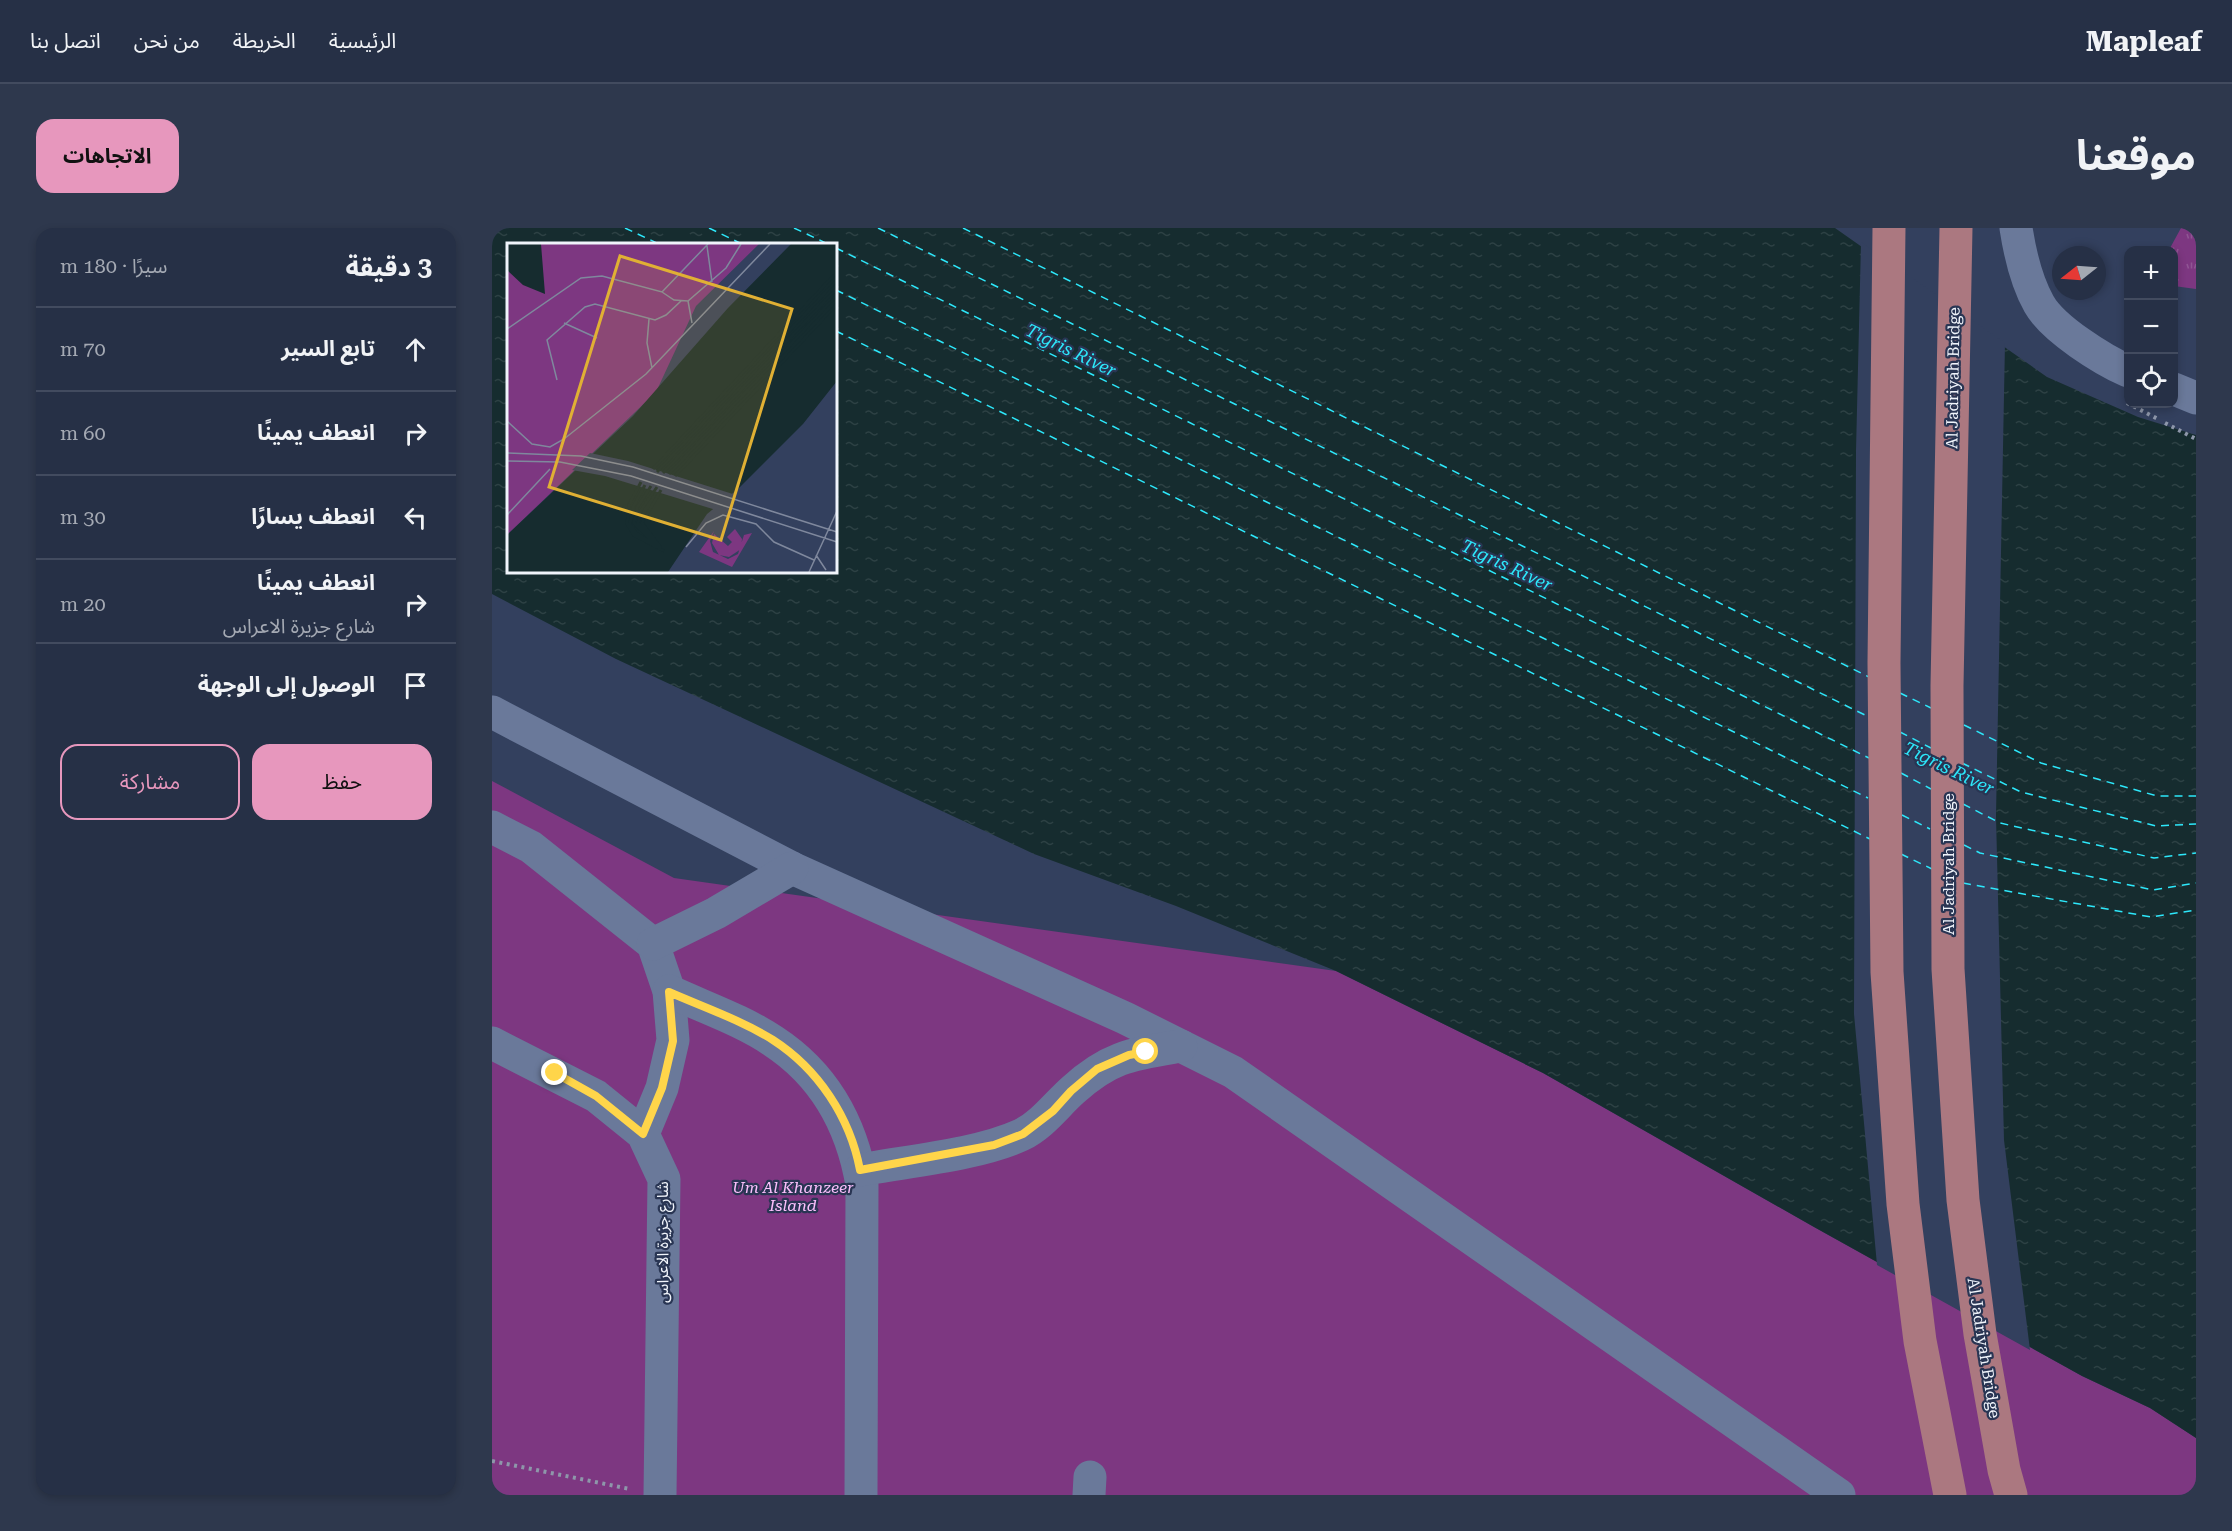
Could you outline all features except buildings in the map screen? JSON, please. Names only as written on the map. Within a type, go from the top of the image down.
[{"type":"main road","points":[[1889,228],[1884,663],[1887,972],[1903,1204],[1920,1341],[1950,1495]]},
{"type":"main road","name":"Al Jadriyah Bridge","points":[[1956,228],[1947,686],[1948,969],[1963,1200],[1980,1334],[2004,1470],[2011,1495]]},
{"type":"street","points":[[2016,228],[2022,263],[2040,306],[2070,336],[2112,364],[2124,369]]},
{"type":"street","points":[[2178,391],[2196,398]]},
{"type":"street","points":[[492,712],[792,868],[1125,1018],[1233,1072],[1839,1495]]},
{"type":"street","points":[[492,827],[531,848],[653,944],[669,992],[673,1041],[662,1088],[643,1134]]},
{"type":"street","points":[[653,944],[716,913],[792,868]]},
{"type":"street","points":[[669,992],[772,1040],[796,1057],[817,1078],[834,1102],[848,1128],[860,1170],[863,1215],[861,1495]]},
{"type":"street","name":"شارع جزيرة الاعراس","points":[[492,1043],[596,1096],[643,1134],[664,1179],[660,1495]]},
{"type":"street","points":[[860,1170],[994,1145],[1023,1134],[1053,1111],[1071,1091],[1097,1069],[1129,1055],[1180,1046]]},
{"type":"path","points":[[492,1461],[660,1495]]},
{"type":"green space","points":[[2181,228],[2196,228],[2196,289],[2178,287],[2178,246],[2171,246]]},
{"type":"green space","name":"Um Al Khanzeer Island","points":[[492,781],[674,878],[1336,971],[1543,1073],[2082,1376],[2150,1408],[2196,1438],[2196,1495],[492,1495]]},
{"type":"water","name":"Tigris River","points":[[492,228],[1835,228],[2047,377],[2138,417],[2196,435],[2196,1438],[2150,1408],[2082,1376],[1543,1073],[1336,971],[1176,906],[1034,854],[616,659],[492,594]]},
{"type":"pier","points":[[1861,242],[2005,343],[1996,816],[2004,1140],[2030,1350],[1877,1265],[1854,1014],[1856,451]]},
{"type":"ferry route","points":[[625,228],[657,243]]},
{"type":"ferry route","points":[[709,228],[740,243]]},
{"type":"ferry route","points":[[794,228],[826,243]]},
{"type":"ferry route","points":[[878,228],[1869,717]]},
{"type":"ferry route","points":[[963,228],[1869,677]]},
{"type":"ferry route","points":[[837,248],[1869,758]]},
{"type":"ferry route","points":[[837,290],[1868,798]]},
{"type":"ferry route","points":[[837,331],[1870,839]]},
{"type":"ferry route","points":[[1900,693],[1931,708]]},
{"type":"ferry route","points":[[1964,725],[2041,763],[2157,796],[2196,796]]},
{"type":"ferry route","points":[[1900,732],[1931,748]]},
{"type":"ferry route","points":[[1962,763],[2021,792],[2156,826],[2196,824]]},
{"type":"ferry route","points":[[1901,773],[1931,789]]},
{"type":"ferry route","points":[[1963,804],[2000,823],[2154,858],[2196,853]]},
{"type":"ferry route","points":[[1902,815],[1930,829]]},
{"type":"ferry route","points":[[1964,845],[1980,853],[2153,890],[2196,883]]},
{"type":"ferry route","points":[[1901,854],[1932,869]]},
{"type":"ferry route","points":[[1963,883],[2151,917],[2196,910]]},
{"type":"route","points":[[555,1073],[596,1096],[643,1134],[662,1088],[673,1041],[669,992],[746,1026],[772,1040],[796,1057],[817,1078],[834,1102],[848,1128],[860,1170],[994,1145],[1023,1134],[1053,1111],[1071,1091],[1097,1069],[1129,1055],[1146,1052]]}]
